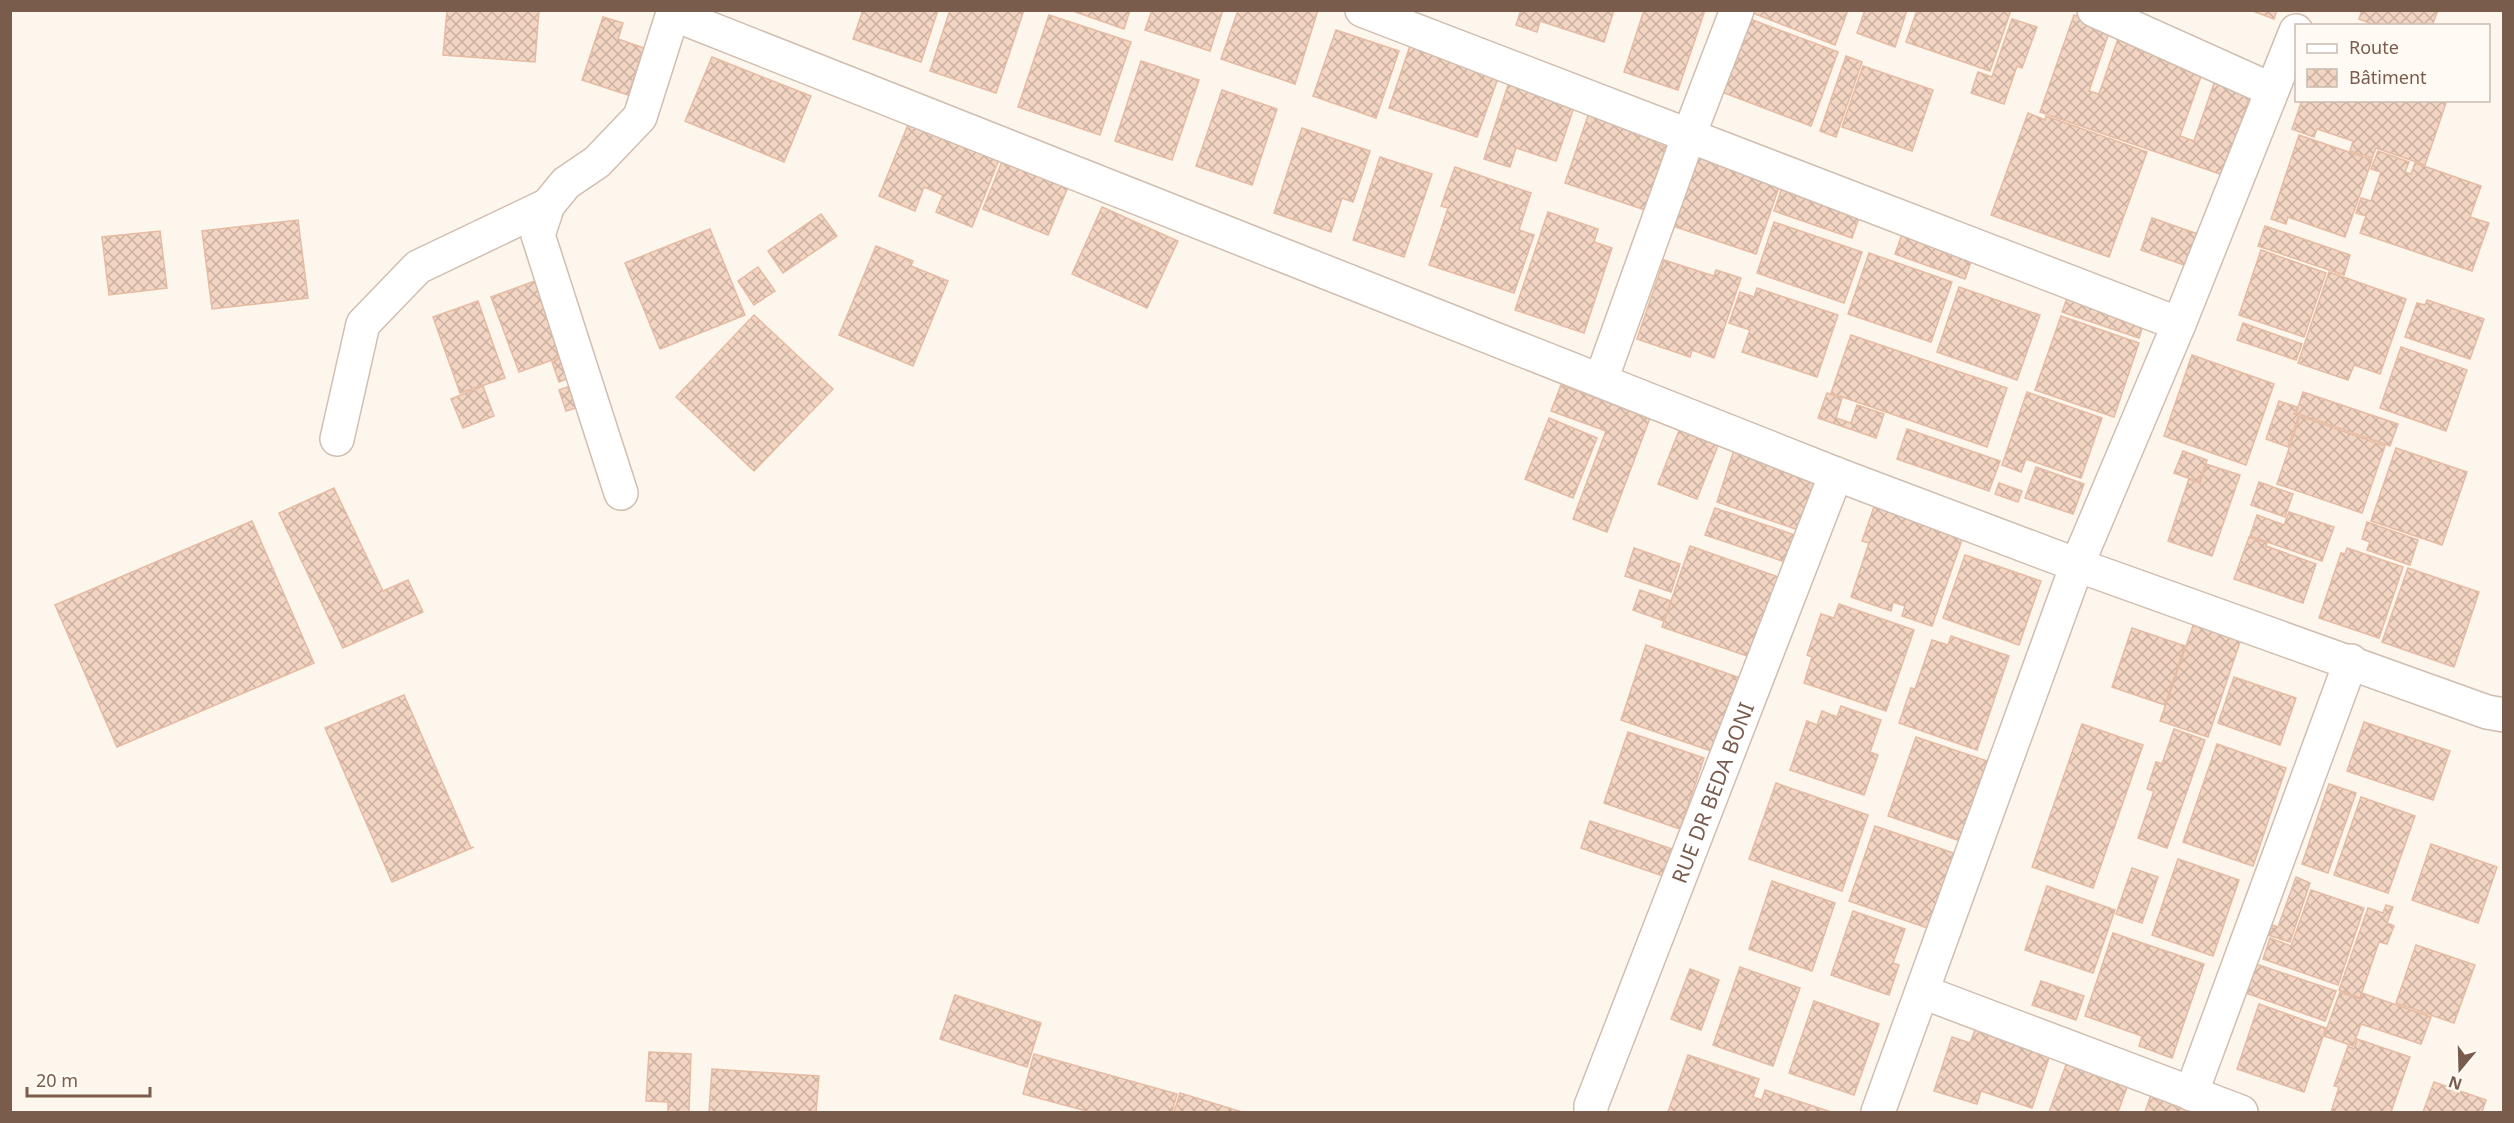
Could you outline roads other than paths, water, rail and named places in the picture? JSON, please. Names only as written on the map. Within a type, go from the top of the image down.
[{"type":"street","points":[[1362,10],[2179,324]]},
{"type":"street","points":[[1600,381],[1737,10]]},
{"type":"street","points":[[2094,10],[2272,90]]},
{"type":"street","points":[[621,494],[538,236],[548,205],[566,183],[597,162],[640,117],[674,12],[1836,474],[2077,565],[2487,712],[2504,715]]},
{"type":"street","points":[[1878,1113],[2077,565],[2179,324],[2295,33]]},
{"type":"street","points":[[337,439],[363,324],[418,267],[548,205]]},
{"type":"street","name":"RUE DR BEDA BONI","points":[[1591,1113],[1595,1095],[1836,474]]},
{"type":"street","points":[[2191,1094],[2350,661]]},
{"type":"street","points":[[1923,992],[2241,1113]]}]
